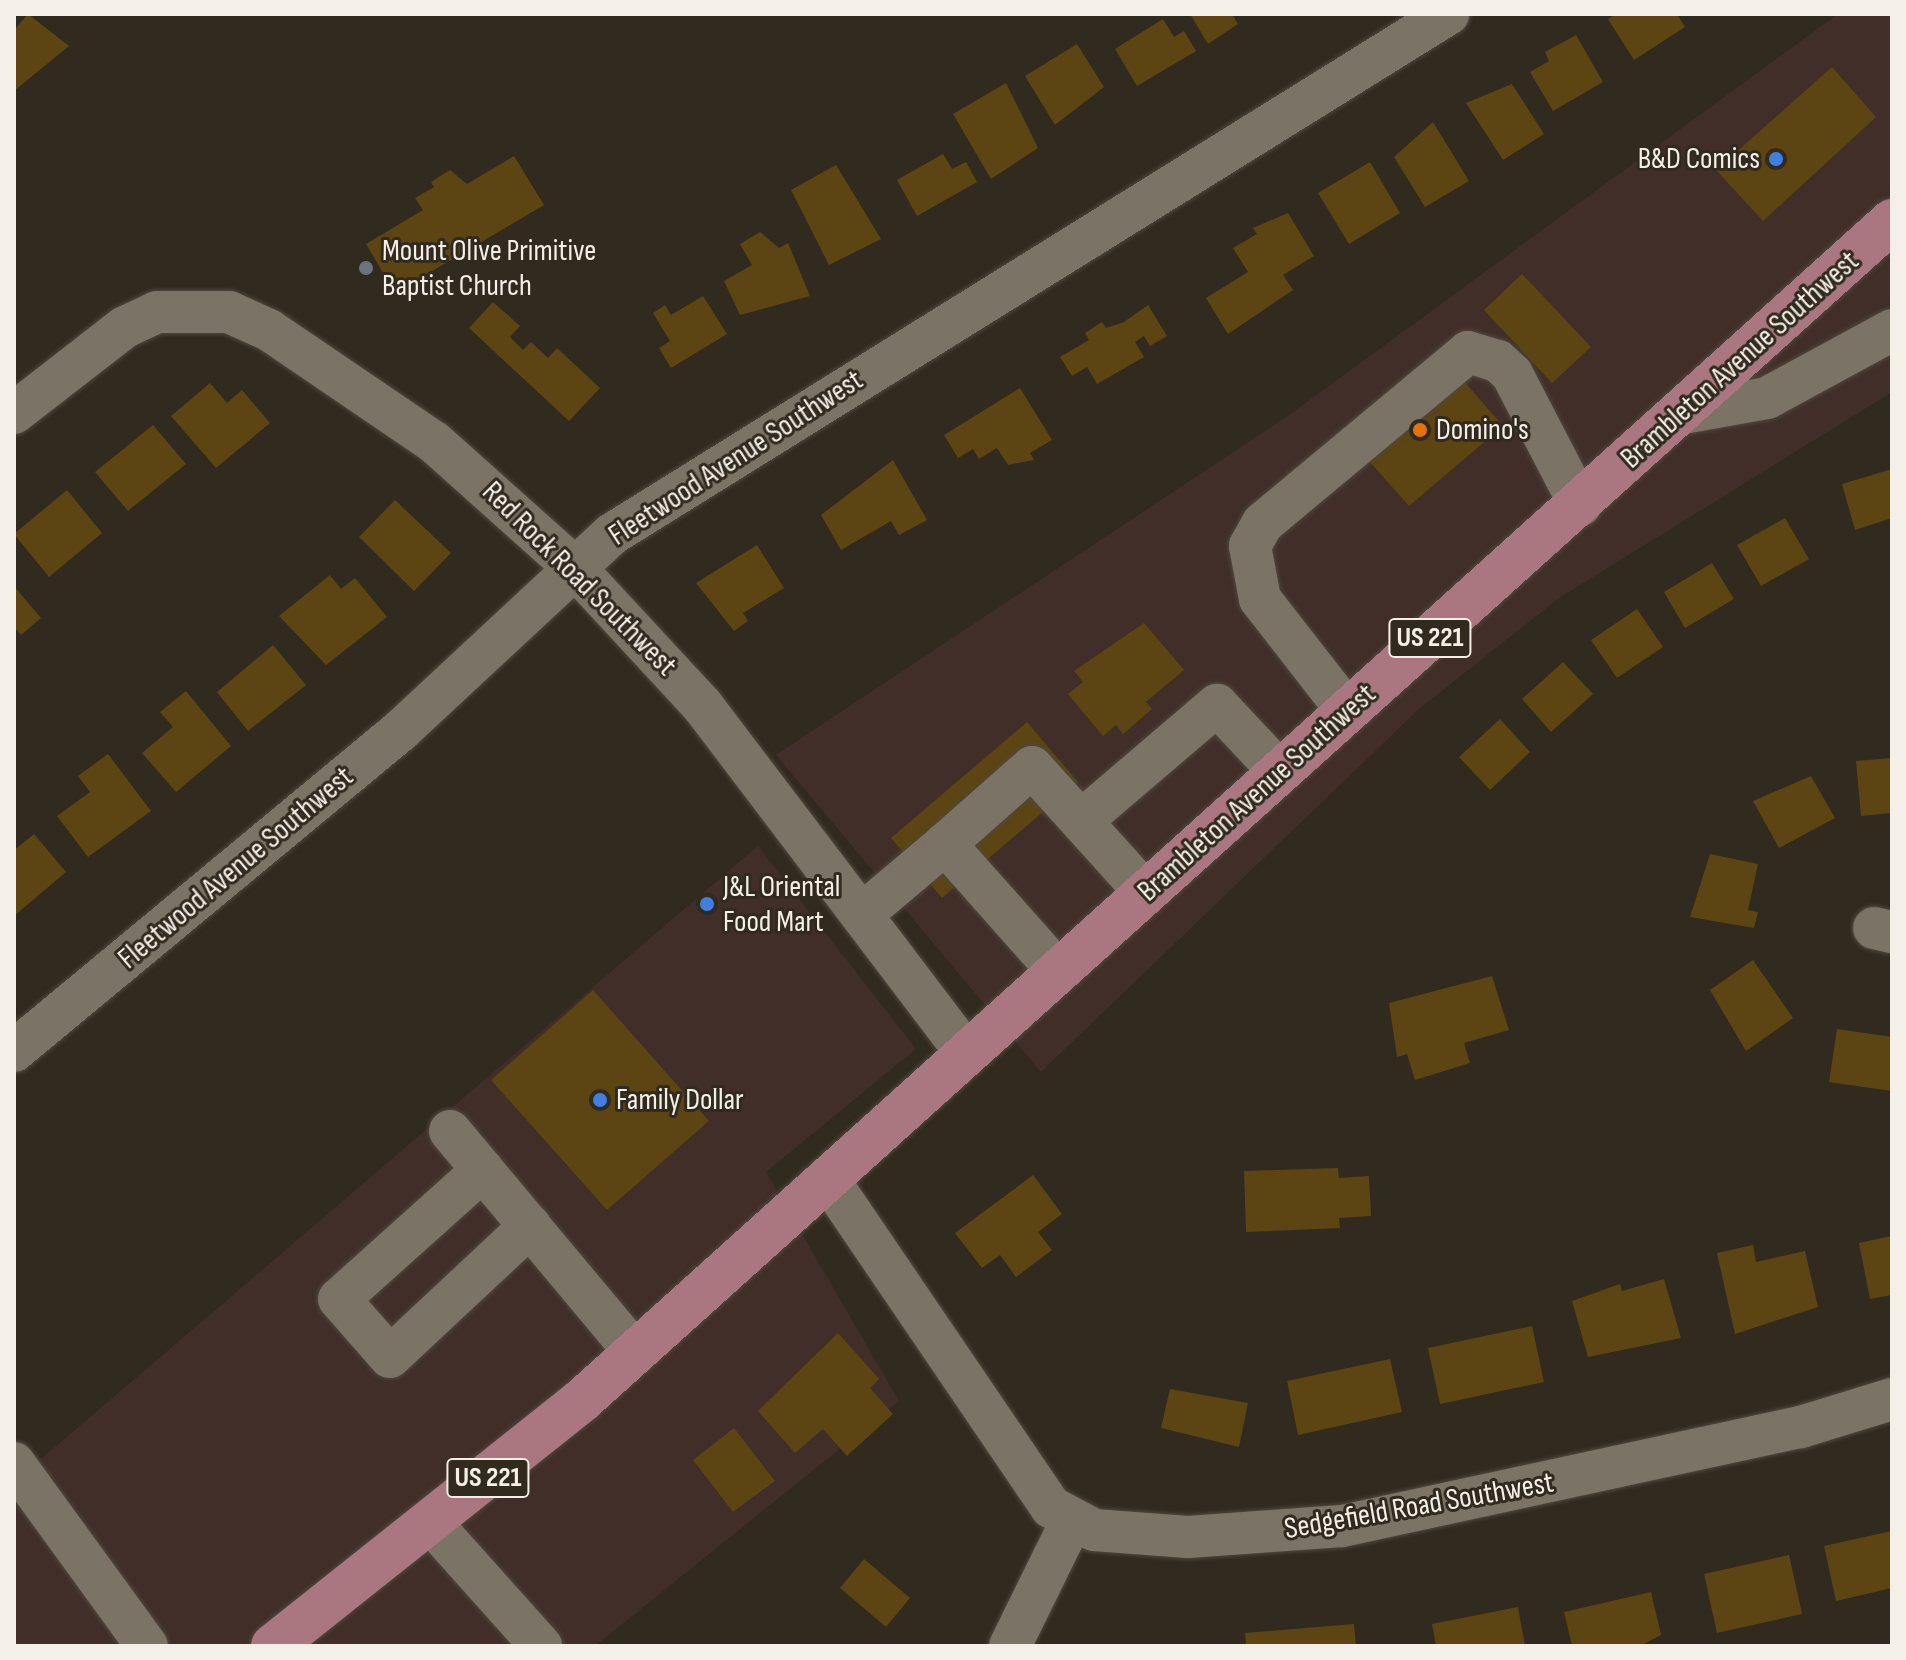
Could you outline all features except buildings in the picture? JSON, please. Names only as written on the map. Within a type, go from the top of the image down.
[{"type":"main road","name":"Brambleton Avenue Southwest","points":[[634,1351],[1683,413],[1892,221]]},
{"type":"main road","name":"US 221","points":[[273,1646],[432,1524],[634,1351]]},
{"type":"street","name":"Fleetwood Avenue Southwest","points":[[14,1051],[400,731],[575,568],[640,514],[1448,14]]},
{"type":"street","name":"Red Rock Road Southwest","points":[[26,403],[125,327],[157,312],[229,312],[269,330],[434,442],[575,568],[702,705],[965,1052]]},
{"type":"street","points":[[1683,413],[1767,398],[1892,330]]},
{"type":"street","points":[[1348,712],[1279,625],[1250,573],[1250,546],[1263,523],[1456,356],[1483,353],[1498,361],[1539,423],[1580,505]]},
{"type":"street","points":[[1081,821],[1217,705],[1280,772]]},
{"type":"street","points":[[862,914],[1032,767],[1146,893]]},
{"type":"street","points":[[945,844],[1057,970]]},
{"type":"street","points":[[450,1131],[634,1351]]},
{"type":"street","points":[[483,1170],[339,1299],[390,1357],[530,1226]]},
{"type":"street","points":[[828,1179],[1051,1507],[1071,1522],[1010,1646]]},
{"type":"street","name":"Sedgefield Road Southwest","points":[[1071,1522],[1188,1537],[1342,1526],[1801,1427],[1892,1399]]},
{"type":"street","points":[[14,1463],[147,1646]]},
{"type":"street","points":[[432,1524],[541,1646]]},
{"type":"shaded area","points":[[1838,14],[1892,14],[1892,392],[1559,598],[1419,709],[1041,1072],[776,755],[1289,415]]},
{"type":"shaded area","points":[[758,846],[916,1049],[766,1172],[899,1401],[595,1646],[14,1646],[14,1482]]},
{"type":"place","name":"B&D Comics","points":[[1776,159]]},
{"type":"place","name":"Mount Olive Primitive Baptist Church","points":[[366,268]]},
{"type":"place","name":"Domino's","points":[[1420,430]]},
{"type":"place","name":"J&L Oriental Food Mart","points":[[707,904]]},
{"type":"place","name":"Family Dollar","points":[[600,1100]]}]
